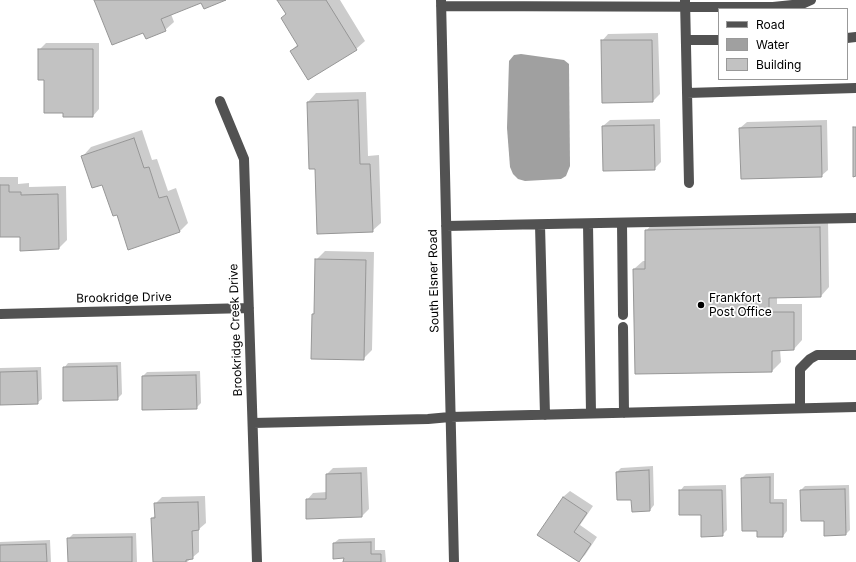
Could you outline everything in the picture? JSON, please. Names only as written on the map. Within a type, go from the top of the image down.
[{"type":"street","points":[[441,3],[685,3],[773,7],[790,3],[802,4],[812,0]]},
{"type":"street","name":"South Elsner Road","points":[[441,3],[454,562]]},
{"type":"street","points":[[685,3],[689,183]]},
{"type":"street","points":[[686,40],[718,40]]},
{"type":"street","points":[[687,92],[856,88]]},
{"type":"street","name":"Brookridge Creek Drive","points":[[220,101],[244,159],[257,562]]},
{"type":"street","points":[[446,226],[856,218]]},
{"type":"street","points":[[622,223],[623,316]]},
{"type":"street","points":[[540,224],[545,415]]},
{"type":"street","points":[[588,224],[591,413]]},
{"type":"street","name":"Brookridge Drive","points":[[0,314],[248,308]]},
{"type":"street","points":[[623,327],[624,413]]},
{"type":"street","points":[[800,408],[800,369],[810,359],[817,355],[856,355]]},
{"type":"street","points":[[253,423],[856,407]]},
{"type":"water","points":[[521,54],[564,60],[569,64],[570,166],[566,176],[561,179],[525,181],[518,179],[513,174],[510,167],[507,128],[509,61],[514,55]]},
{"type":"building","points":[[94,0],[226,0],[204,9],[201,3],[161,19],[166,31],[146,39],[143,33],[112,45]]},
{"type":"building","points":[[277,0],[326,0],[357,50],[308,80],[290,51],[298,46],[281,18],[286,14]]},
{"type":"building","points":[[601,40],[652,40],[653,102],[602,103]]},
{"type":"building","points":[[38,49],[93,49],[93,117],[63,117],[63,113],[44,113],[44,80],[38,80]]},
{"type":"building","points":[[358,100],[360,164],[370,164],[373,232],[317,234],[315,169],[309,169],[307,102]]},
{"type":"building","points":[[654,125],[655,170],[603,171],[602,126]]},
{"type":"building","points":[[821,126],[822,177],[741,179],[739,128]]},
{"type":"building","points":[[853,127],[856,127],[856,176],[853,177]]},
{"type":"building","points":[[134,138],[144,168],[149,167],[159,198],[167,196],[180,232],[128,250],[117,215],[113,216],[102,185],[92,188],[81,156]]},
{"type":"building","points":[[0,185],[9,185],[9,192],[21,192],[21,195],[58,194],[59,249],[20,251],[20,237],[0,237]]},
{"type":"building","name":"Frankfort Post Office","points":[[820,227],[821,297],[769,298],[769,312],[794,312],[794,350],[772,351],[772,372],[635,374],[633,269],[645,269],[645,230]]},
{"type":"building","points":[[315,259],[366,260],[364,360],[311,359]]},
{"type":"building","points":[[117,366],[118,400],[63,401],[63,367]]},
{"type":"building","points":[[37,371],[38,404],[0,405],[0,372]]},
{"type":"building","points":[[196,375],[197,409],[142,410],[142,376]]},
{"type":"building","points":[[649,470],[650,511],[632,512],[631,500],[617,500],[616,472]]},
{"type":"building","points":[[361,473],[362,517],[306,519],[306,499],[326,499],[326,474]]},
{"type":"building","points":[[770,477],[770,503],[783,503],[783,537],[757,537],[757,531],[742,531],[741,478]]},
{"type":"building","points":[[845,489],[846,535],[824,536],[824,521],[801,521],[800,490]]},
{"type":"building","points":[[679,490],[722,490],[723,536],[701,537],[701,515],[679,515]]},
{"type":"building","points":[[563,497],[587,513],[574,532],[591,544],[579,562],[537,535]]},
{"type":"building","points":[[198,502],[199,530],[192,531],[193,559],[186,560],[186,562],[153,562],[151,518],[155,518],[154,503]]},
{"type":"building","points":[[132,537],[132,562],[68,562],[67,538]]},
{"type":"building","points":[[371,542],[371,554],[381,554],[381,562],[343,562],[344,558],[333,559],[333,543]]},
{"type":"building","points":[[46,544],[47,562],[0,562],[0,545]]},
{"type":"place","name":"Frankfort Post Office","points":[[701,305]]}]
